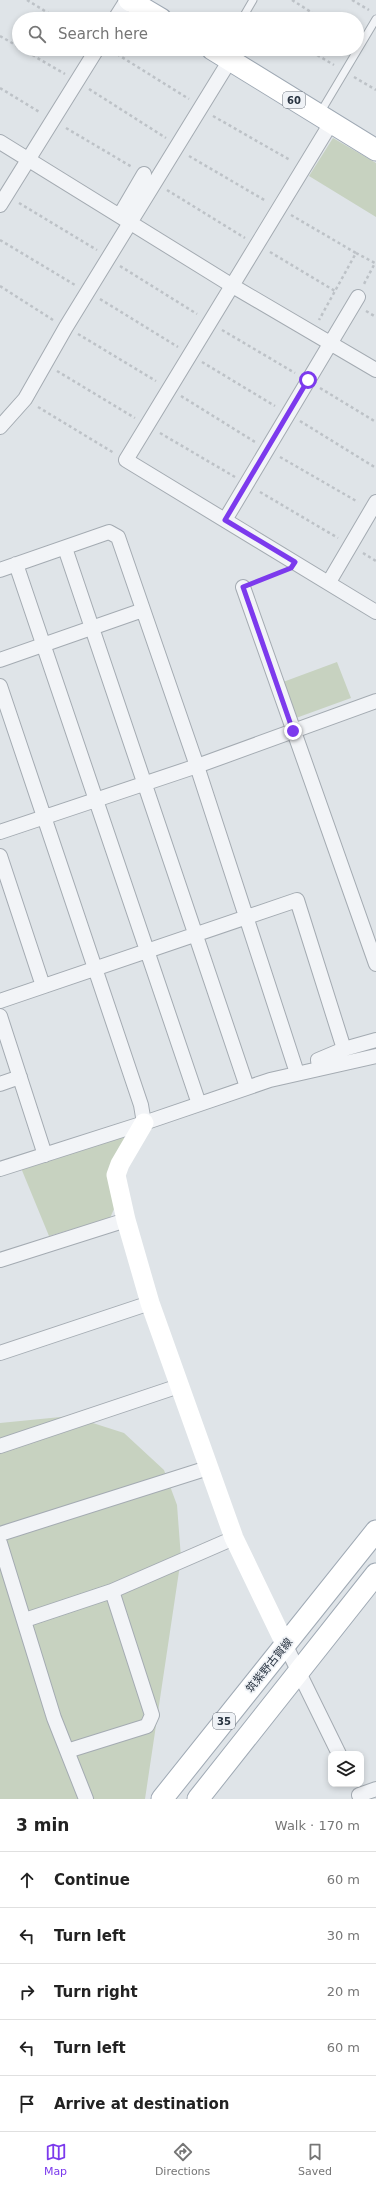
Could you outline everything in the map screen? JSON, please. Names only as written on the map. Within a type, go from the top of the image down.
[{"type":"main road","points":[[128,0],[149,12]]},
{"type":"main road","name":"60","points":[[226,56],[376,150]]},
{"type":"main road","name":"筑紫野古賀線","points":[[162,1799],[376,1532]]},
{"type":"main road","name":"35","points":[[198,1799],[300,1673],[376,1574]]},
{"type":"street","points":[[120,12],[128,0]]},
{"type":"street","points":[[3,201],[92,56]]},
{"type":"street","points":[[126,218],[155,183],[171,143],[193,108],[219,56]]},
{"type":"street","points":[[325,119],[303,167],[126,460],[376,612]]},
{"type":"street","points":[[0,142],[126,218],[231,285],[376,370]]},
{"type":"street","points":[[0,427],[25,399],[46,363],[66,327],[83,289],[126,218],[144,174]]},
{"type":"street","points":[[225,520],[358,297]]},
{"type":"street","points":[[328,582],[374,506]]},
{"type":"street","points":[[0,570],[109,532],[118,537],[197,766],[297,1073]]},
{"type":"street","points":[[65,548],[247,1087]]},
{"type":"street","points":[[16,564],[97,799],[199,1104]]},
{"type":"street","points":[[243,587],[376,964]]},
{"type":"street","points":[[0,660],[143,610]]},
{"type":"street","points":[[0,686],[141,1105],[144,1123],[120,1164],[116,1175],[126,1220],[150,1303],[234,1538],[338,1751]]},
{"type":"street","points":[[0,832],[197,766],[376,701]]},
{"type":"street","points":[[0,856],[43,986]]},
{"type":"street","points":[[0,1001],[246,916],[297,900],[344,1049]]},
{"type":"street","points":[[0,1016],[45,1155]]},
{"type":"street","points":[[319,1068],[318,1060],[344,1049],[376,1040]]},
{"type":"street","points":[[0,1169],[144,1123],[247,1087],[297,1073],[376,1056]]},
{"type":"street","points":[[0,1084],[20,1077]]},
{"type":"street","points":[[0,1260],[126,1220]]},
{"type":"street","points":[[0,1352],[150,1303]]},
{"type":"street","points":[[0,1446],[179,1386]]},
{"type":"street","points":[[0,1534],[208,1468]]},
{"type":"street","points":[[25,1620],[112,1591],[234,1538]]},
{"type":"street","points":[[0,1543],[54,1718],[86,1799]]},
{"type":"street","points":[[67,1751],[147,1726],[152,1715],[112,1591]]},
{"type":"street","points":[[358,1793],[376,1789]]},
{"type":"lane","points":[[246,12],[253,0]]},
{"type":"lane","points":[[364,43],[376,19]]},
{"type":"lane","points":[[325,119],[357,56]]},
{"type":"path","points":[[27,0],[47,12]]},
{"type":"path","points":[[292,0],[311,12]]},
{"type":"path","points":[[352,0],[370,11]]},
{"type":"path","points":[[0,36],[12,43]]},
{"type":"path","points":[[34,56],[77,81],[171,143],[278,208],[374,263],[358,297]]},
{"type":"path","points":[[119,56],[190,100],[193,108],[303,167]]},
{"type":"path","points":[[0,88],[144,174]]},
{"type":"path","points":[[170,132],[171,143]]},
{"type":"path","points":[[163,144],[171,143]]},
{"type":"path","points":[[155,183],[335,291]]},
{"type":"path","points":[[3,201],[104,255],[209,322],[376,422]]},
{"type":"path","points":[[0,240],[376,468]]},
{"type":"path","points":[[312,332],[356,253]]},
{"type":"path","points":[[0,286],[267,450],[374,506]]},
{"type":"path","points":[[46,363],[147,426],[376,561]]},
{"type":"path","points":[[25,399],[126,460]]},
{"type":"path","points":[[243,587],[291,568],[295,562]]},
{"type":"green space","points":[[333,138],[376,163],[376,217],[309,176]]},
{"type":"green space","points":[[337,662],[351,698],[296,718],[283,682]]},
{"type":"green space","points":[[123,1135],[126,1142],[114,1209],[110,1218],[49,1236],[21,1168]]},
{"type":"green space","points":[[71,1416],[124,1433],[164,1470],[177,1505],[181,1558],[145,1799],[0,1799],[0,1423]]},
{"type":"route","points":[[293,731],[243,587],[291,568],[295,562],[225,520],[308,380]]}]
